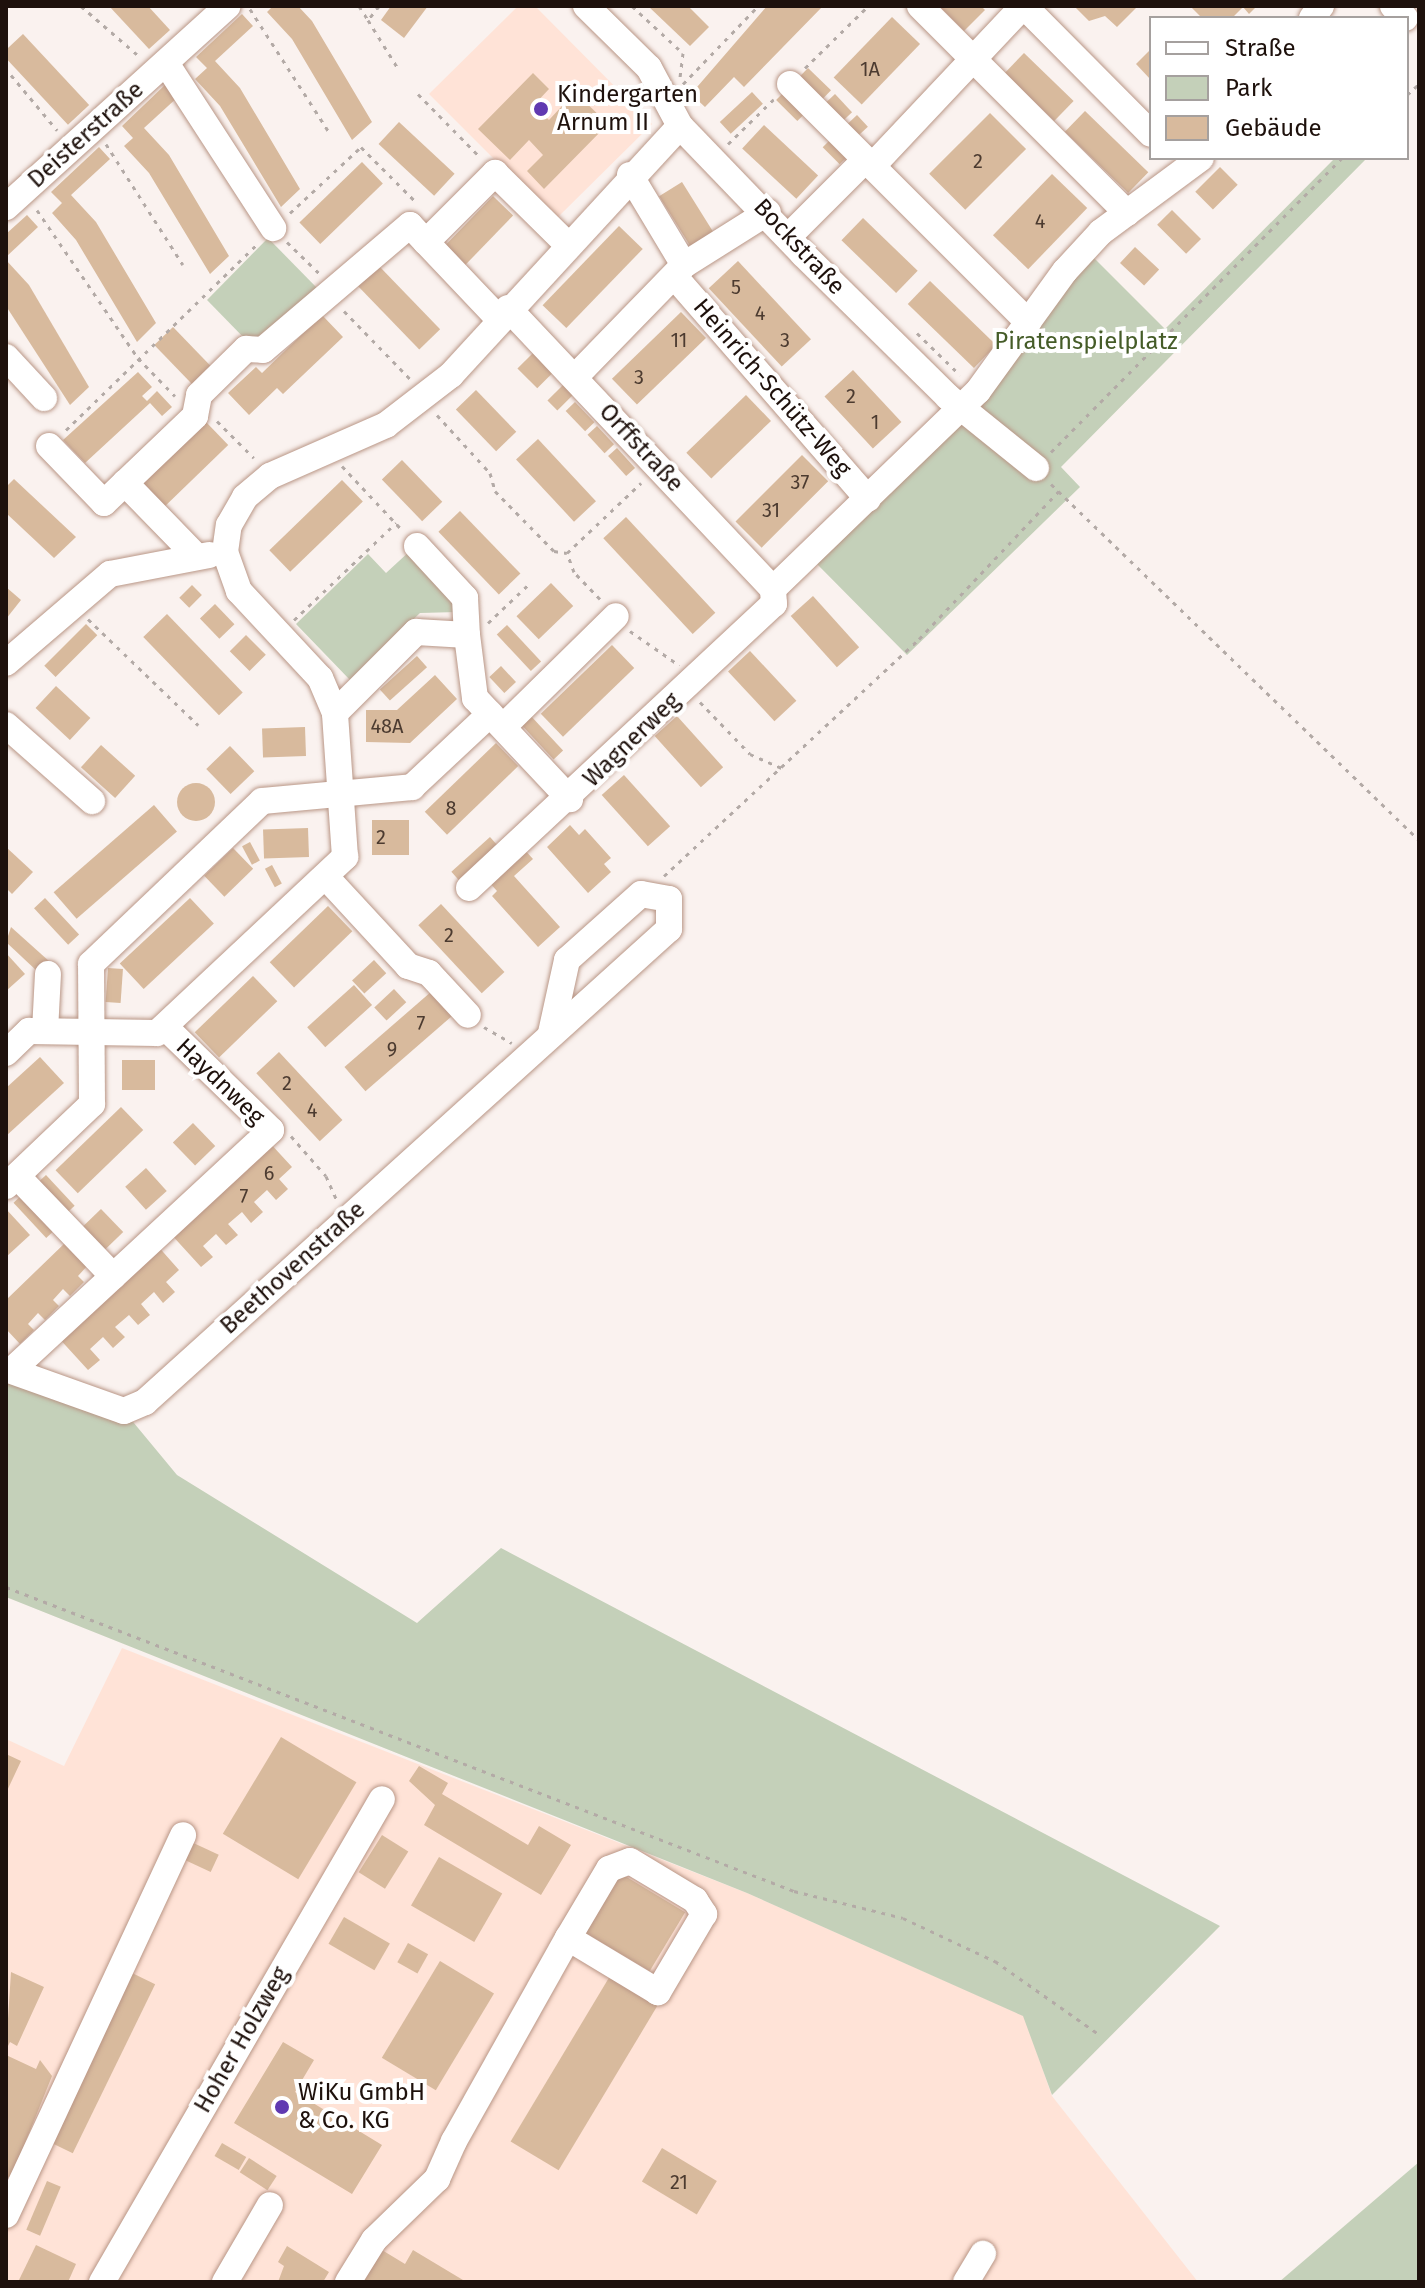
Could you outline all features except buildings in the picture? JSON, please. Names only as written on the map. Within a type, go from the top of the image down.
[{"type":"street","name":"Deisterstraße","points":[[15,199],[228,6]]},
{"type":"street","name":"Bockstraße","points":[[586,6],[649,68],[680,126],[963,405],[1036,468]]},
{"type":"street","points":[[920,6],[1127,213]]},
{"type":"street","points":[[789,236],[976,62],[982,46],[1023,6],[1149,132]]},
{"type":"street","name":"Deisterstraße","points":[[166,63],[273,228]]},
{"type":"street","points":[[790,84],[1028,322]]},
{"type":"street","points":[[6,1053],[29,1031],[157,1033],[345,857],[335,713],[320,678],[239,591],[225,552],[229,525],[245,497],[270,476],[386,425],[422,399],[630,175],[680,126]]},
{"type":"street","points":[[693,681],[774,604],[773,589],[963,405],[1065,271],[1127,213],[1188,163]]},
{"type":"street","points":[[49,446],[104,503],[195,416],[199,395],[246,349],[263,350],[410,225],[426,242],[495,173],[566,243]]},
{"type":"street","name":"Heinrich-Schütz-Weg","points":[[630,175],[680,271],[868,499]]},
{"type":"street","points":[[575,377],[680,271],[768,212]]},
{"type":"street","name":"Orffstraße","points":[[426,242],[575,377],[773,589]]},
{"type":"street","points":[[6,357],[44,398]]},
{"type":"street","points":[[125,483],[196,556]]},
{"type":"street","points":[[417,546],[465,598],[475,698],[496,721]]},
{"type":"street","points":[[6,663],[71,603],[110,574],[225,552]]},
{"type":"street","points":[[113,1276],[12,1181],[92,1104],[91,964],[262,801],[412,787],[496,721],[616,616]]},
{"type":"street","points":[[335,713],[416,632],[467,635]]},
{"type":"street","name":"Wagnerweg","points":[[469,888],[570,799],[693,681]]},
{"type":"street","name":"Wagnerweg","points":[[496,721],[570,799]]},
{"type":"street","points":[[6,725],[92,801]]},
{"type":"street","points":[[326,877],[408,966],[429,973],[468,1015]]},
{"type":"street","points":[[551,1033],[567,960],[641,894]]},
{"type":"street","name":"Beethovenstraße","points":[[9,1370],[124,1411],[145,1402],[669,929],[669,899],[641,894]]},
{"type":"street","points":[[45,1031],[48,974]]},
{"type":"street","name":"Haydnweg","points":[[9,1370],[271,1130],[165,1027]]},
{"type":"street","name":"Hoher Holzweg","points":[[102,2282],[382,1799]]},
{"type":"street","points":[[6,2215],[183,1835]]},
{"type":"street","points":[[348,2282],[374,2240],[437,2179],[568,1938],[609,1869],[630,1861],[695,1900],[704,1914],[658,1992],[568,1938]]},
{"type":"street","points":[[225,2282],[270,2205]]},
{"type":"street","points":[[966,2282],[983,2254]]},
{"type":"path","points":[[81,6],[140,57],[166,63]]},
{"type":"path","points":[[248,6],[329,132]]},
{"type":"path","points":[[359,6],[399,70]]},
{"type":"path","points":[[368,20],[379,6]]},
{"type":"path","points":[[665,99],[758,6]]},
{"type":"path","points":[[11,75],[72,149]]},
{"type":"path","points":[[418,94],[495,173]]},
{"type":"path","points":[[93,129],[183,265]]},
{"type":"path","points":[[1340,160],[1036,468],[1419,840]]},
{"type":"path","points":[[15,199],[138,358],[49,446]]},
{"type":"path","points":[[273,228],[334,288],[334,300],[490,473],[495,491],[554,551],[567,553]]},
{"type":"path","points":[[329,452],[417,546]]},
{"type":"path","points":[[567,553],[658,467]]},
{"type":"path","points":[[641,894],[782,768],[1013,545],[1059,491]]},
{"type":"path","points":[[278,636],[396,523]]},
{"type":"path","points":[[567,553],[574,572],[616,616],[693,681],[702,706],[750,754],[782,768]]},
{"type":"path","points":[[467,635],[495,619],[531,582]]},
{"type":"path","points":[[71,603],[198,725]]},
{"type":"path","points":[[468,1015],[525,1056]]},
{"type":"path","points":[[271,1130],[283,1128],[326,1176],[337,1201],[354,1212]]},
{"type":"path","points":[[6,1587],[794,1891],[903,1918],[1006,1967],[1100,2035]]},
{"type":"shaded area","name":"Kindergarten Arnum II","points":[[518,6],[535,6],[652,124],[555,220],[429,94]]},
{"type":"shaded area","points":[[122,1648],[747,1893],[1024,2016],[1052,2096],[1198,2282],[6,2282],[6,1739],[64,1766]]},
{"type":"green space","name":"Piratenspielplatz","points":[[1333,160],[1365,160],[1061,467],[1080,487],[907,655],[815,562],[1092,256],[1165,329]]},
{"type":"green space","points":[[268,238],[318,289],[263,342],[248,342],[207,300]]},
{"type":"green space","points":[[411,550],[457,597],[458,612],[420,613],[350,680],[296,624],[368,554],[386,573]]},
{"type":"green space","points":[[6,1369],[124,1411],[177,1475],[417,1623],[501,1548],[1220,1926],[1052,2095],[1023,2016],[747,1893],[6,1597]]},
{"type":"green space","points":[[1419,2162],[1419,2282],[1279,2282]]},
{"type":"place","name":"Kindergarten Arnum II","points":[[541,109]]},
{"type":"place","name":"WiKu GmbH & Co. KG","points":[[282,2107]]}]
